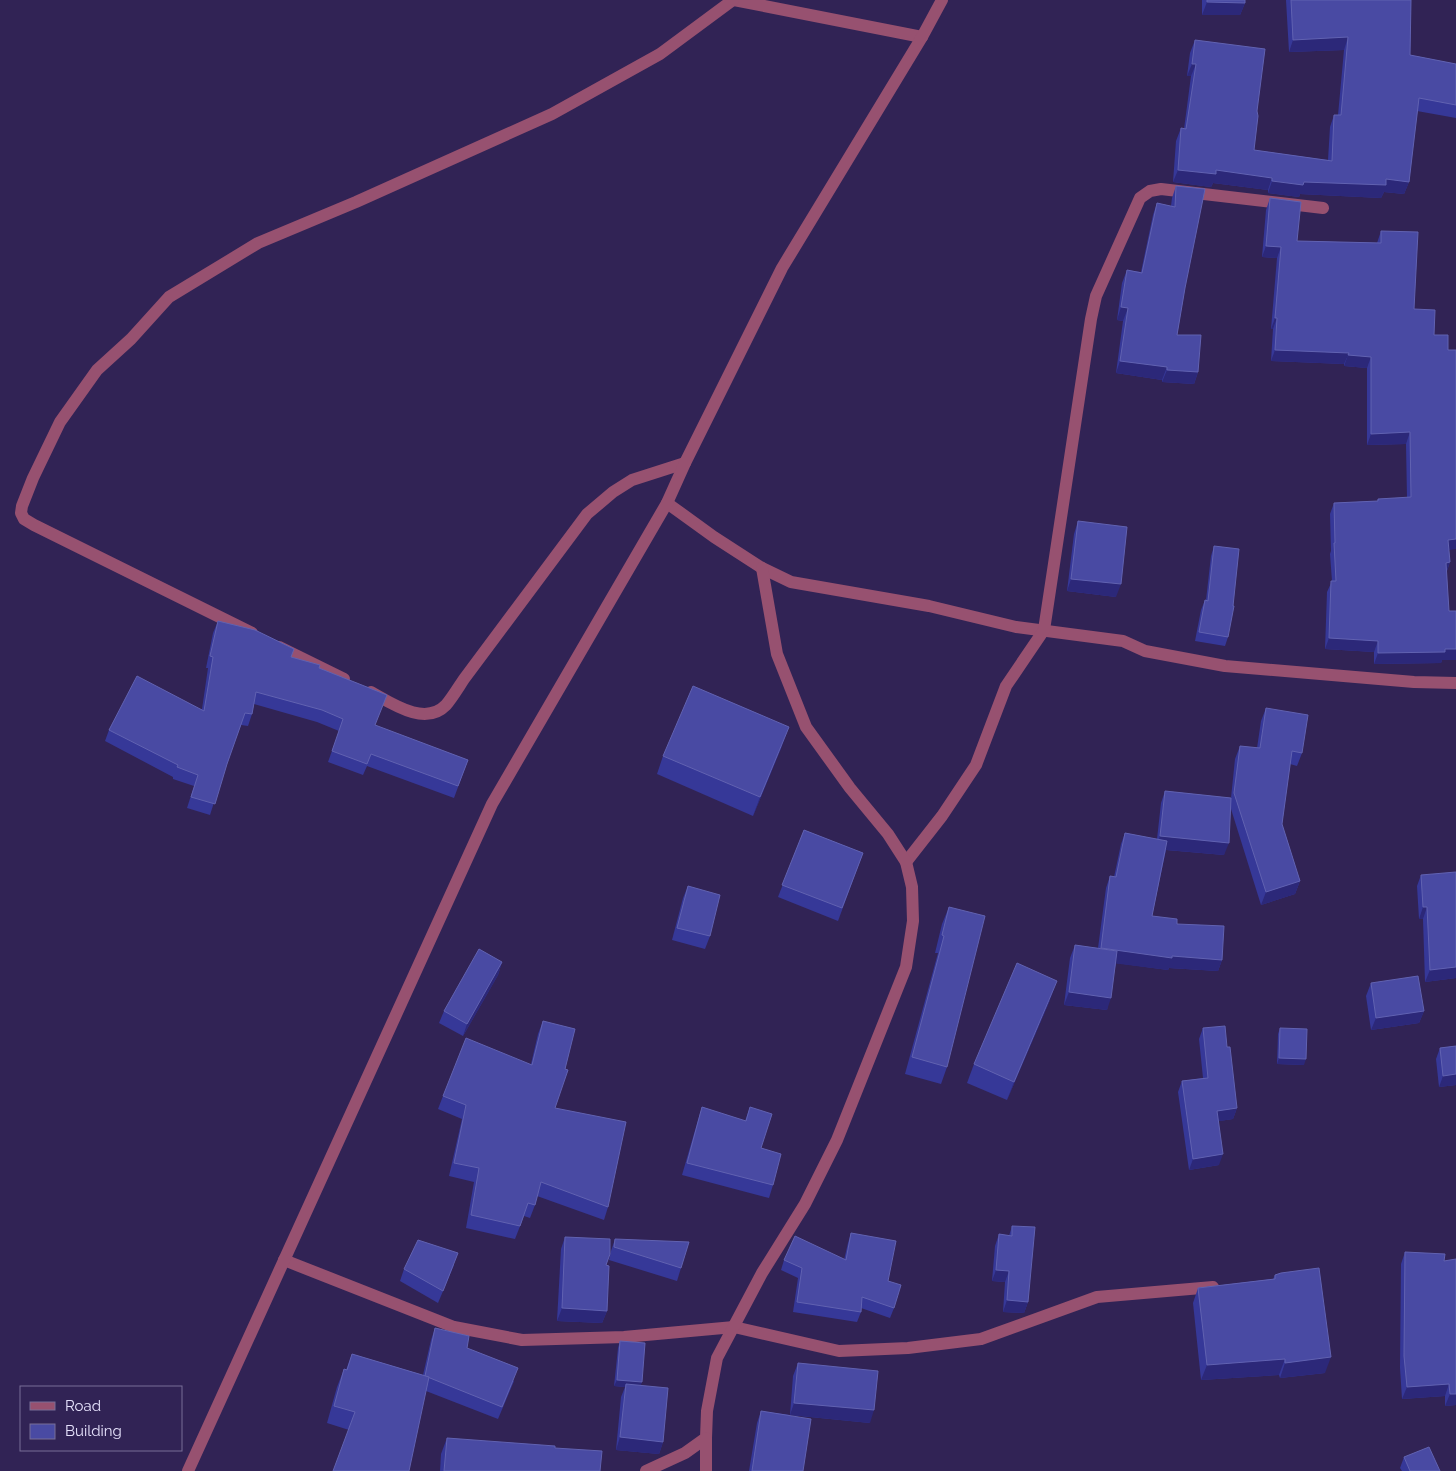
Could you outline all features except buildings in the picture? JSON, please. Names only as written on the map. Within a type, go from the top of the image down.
[{"type":"street","points":[[685,463],[632,480],[613,492],[587,514],[445,706],[434,714],[417,714],[356,685],[34,525],[24,519],[21,512],[33,478],[60,422],[97,370],[131,339],[169,297],[258,243],[356,202],[552,114],[660,54],[733,0],[754,2],[922,37]]},
{"type":"street","points":[[188,1471],[492,804],[667,503],[782,268],[922,37],[942,0]]},
{"type":"street","points":[[906,862],[942,816],[976,765],[1006,686],[1044,630],[1096,296],[1140,198],[1150,191],[1162,189],[1323,208]]},
{"type":"street","points":[[667,503],[714,537],[762,568],[791,582],[929,606],[1016,627],[1123,641],[1145,651],[1225,666],[1414,682],[1456,683]]},
{"type":"street","points":[[706,1471],[707,1411],[717,1358],[762,1273],[805,1204],[837,1140],[906,967],[913,921],[912,887],[906,862],[888,834],[850,788],[806,727],[777,654],[762,568]]},
{"type":"street","points":[[284,1260],[454,1327],[522,1340],[624,1336],[734,1327],[839,1351],[908,1348],[980,1339],[1097,1298],[1222,1286]]},
{"type":"street","points":[[646,1471],[685,1453],[706,1438]]}]
